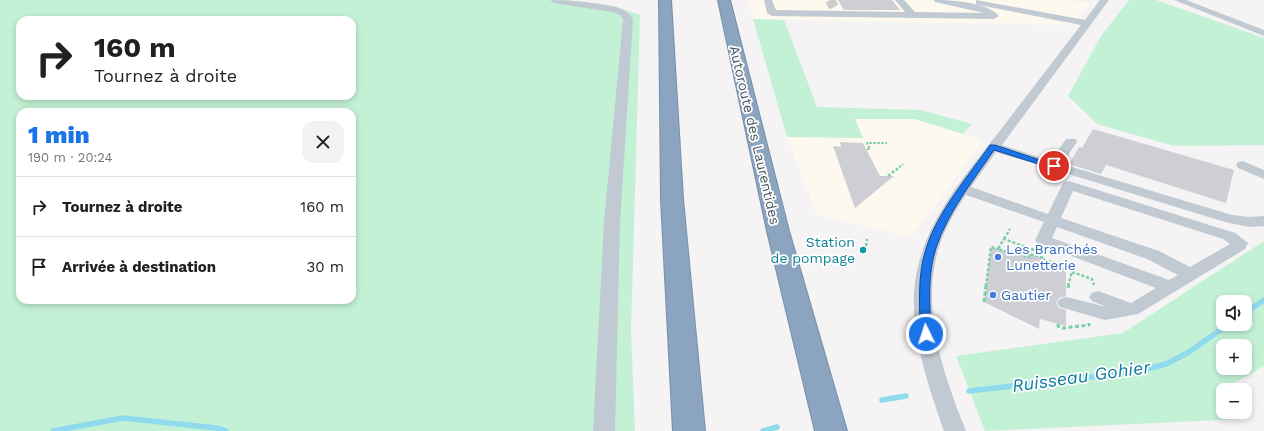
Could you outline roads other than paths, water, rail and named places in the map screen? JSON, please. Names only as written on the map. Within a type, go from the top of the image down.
[{"type":"highway","points":[[665,0],[673,206],[689,431]]},
{"type":"highway","name":"Autoroute des Laurentides","points":[[724,0],[778,231],[831,431]]},
{"type":"street","points":[[554,0],[614,10],[622,13],[628,20],[618,129],[612,222],[604,431]]},
{"type":"street","points":[[768,0],[772,13],[903,8],[1017,17]]},
{"type":"street","points":[[938,0],[986,10],[994,16]]},
{"type":"street","points":[[970,0],[1087,23]]},
{"type":"street","points":[[1004,0],[1040,7]]},
{"type":"street","points":[[955,431],[932,364],[926,334],[924,298],[931,248],[945,217],[962,189],[992,147],[1105,0]]},
{"type":"street","points":[[1178,0],[1264,33]]},
{"type":"street","points":[[1054,166],[1071,142]]},
{"type":"street","points":[[992,147],[1230,219],[1249,222],[1264,221]]},
{"type":"street","points":[[1243,164],[1264,175]]},
{"type":"street","points":[[1067,296],[1105,314],[1132,310],[1240,243],[1229,236],[1069,185],[1042,240],[1153,279],[1169,287]]},
{"type":"street","points":[[962,189],[1153,255],[1190,274]]},
{"type":"street","points":[[1098,297],[1132,310]]},
{"type":"waterway","name":"Ruisseau Gohier","points":[[1252,308],[1264,300]]},
{"type":"waterway","name":"Ruisseau Gohier","points":[[969,391],[1135,372],[1166,364],[1189,352],[1219,331]]},
{"type":"waterway","name":"Ruisseau Gohier","points":[[882,400],[906,396]]},
{"type":"waterway","name":"Ruisseau Gohier","points":[[53,431],[123,418],[216,428],[226,431]]},
{"type":"waterway","name":"Ruisseau Gohier","points":[[763,431],[777,427]]},
{"type":"tunnel","points":[[830,0],[834,7]]},
{"type":"place","name":"Station de pompage","points":[[863,250]]},
{"type":"place","name":"Les Branchés Lunetterie","points":[[998,257]]},
{"type":"place","name":"Gautier","points":[[993,295]]}]
